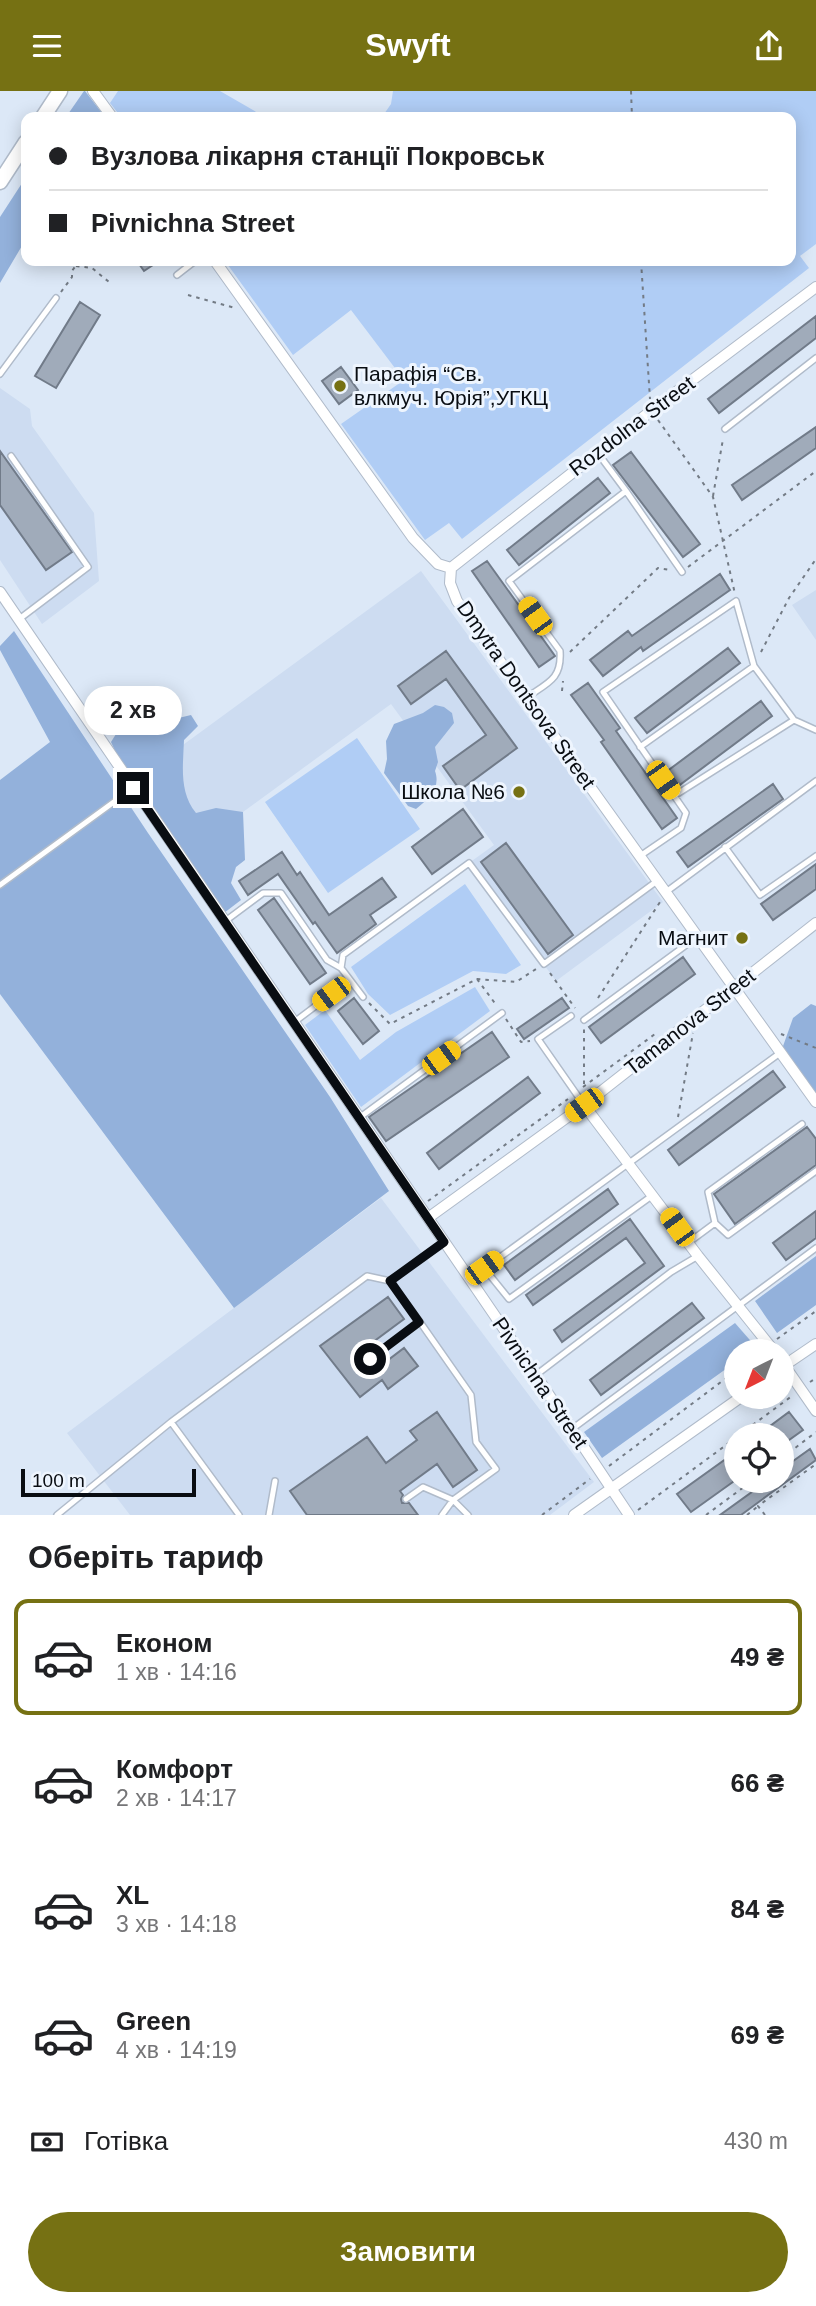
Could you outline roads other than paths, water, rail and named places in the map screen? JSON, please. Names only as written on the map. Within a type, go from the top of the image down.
[{"type":"main road","points":[[46,112],[60,91]]},
{"type":"main road","points":[[0,182],[21,150]]},
{"type":"street","points":[[93,91],[108,112]]},
{"type":"street","points":[[219,266],[413,537],[438,564],[451,568]]},
{"type":"street","name":"Rozdolna Street","points":[[451,568],[597,452],[816,287]]},
{"type":"street","name":"Dmytra Dontsova Street","points":[[451,568],[450,583],[457,601],[816,1102]]},
{"type":"street","name":"Pivnichna Street","points":[[0,592],[630,1515]]},
{"type":"street","name":"Tamanova Street","points":[[428,1218],[584,1105],[816,923]]},
{"type":"street","points":[[584,1105],[764,1339]]},
{"type":"street","points":[[794,1358],[816,1343]]},
{"type":"street","points":[[794,1381],[816,1411]]},
{"type":"street","points":[[574,1515],[724,1409]]},
{"type":"lane","points":[[177,275],[189,266]]},
{"type":"lane","points":[[0,375],[56,298]]},
{"type":"lane","points":[[724,429],[816,358]]},
{"type":"lane","points":[[597,452],[682,572]]},
{"type":"lane","points":[[11,456],[88,567],[19,620]]},
{"type":"lane","points":[[527,697],[555,678],[561,664],[560,651],[509,581],[626,491]]},
{"type":"lane","points":[[640,856],[681,828],[686,813],[603,692],[736,601],[754,666],[794,720],[816,730]]},
{"type":"lane","points":[[640,747],[754,666]]},
{"type":"lane","points":[[674,796],[794,720]]},
{"type":"lane","points":[[666,893],[816,781]]},
{"type":"lane","points":[[0,885],[133,788]]},
{"type":"lane","points":[[726,847],[760,895],[816,856]]},
{"type":"lane","points":[[341,968],[343,955],[469,863],[544,964],[658,881]]},
{"type":"lane","points":[[224,922],[263,893],[281,893],[327,960],[341,968],[363,997]]},
{"type":"lane","points":[[584,1020],[697,937]]},
{"type":"lane","points":[[293,1023],[350,980]]},
{"type":"lane","points":[[359,1118],[502,1013]]},
{"type":"lane","points":[[571,1016],[538,1039],[584,1105]]},
{"type":"lane","points":[[470,1279],[780,1053]]},
{"type":"lane","points":[[802,1124],[708,1192],[715,1223],[728,1235],[816,1171]]},
{"type":"lane","points":[[484,1268],[509,1299],[653,1195]]},
{"type":"lane","points":[[688,1243],[715,1223]]},
{"type":"lane","points":[[390,1281],[444,1242]]},
{"type":"lane","points":[[572,1429],[816,1248]]},
{"type":"lane","points":[[536,1375],[671,1272],[698,1255]]},
{"type":"lane","points":[[57,1515],[171,1422],[367,1276],[390,1281],[471,1395],[476,1441],[496,1469],[453,1500],[442,1515]]},
{"type":"lane","points":[[370,1359],[419,1322]]},
{"type":"lane","points":[[171,1422],[239,1515]]},
{"type":"lane","points":[[269,1515],[275,1481]]},
{"type":"lane","points":[[406,1499],[423,1487],[453,1500],[468,1515]]},
{"type":"place","name":"Парафія “Св. влкмуч. Юрія”,УГКЦ","points":[[340,386]]},
{"type":"place","name":"Школа №6","points":[[519,792]]},
{"type":"place","name":"Магнит","points":[[742,938]]}]
